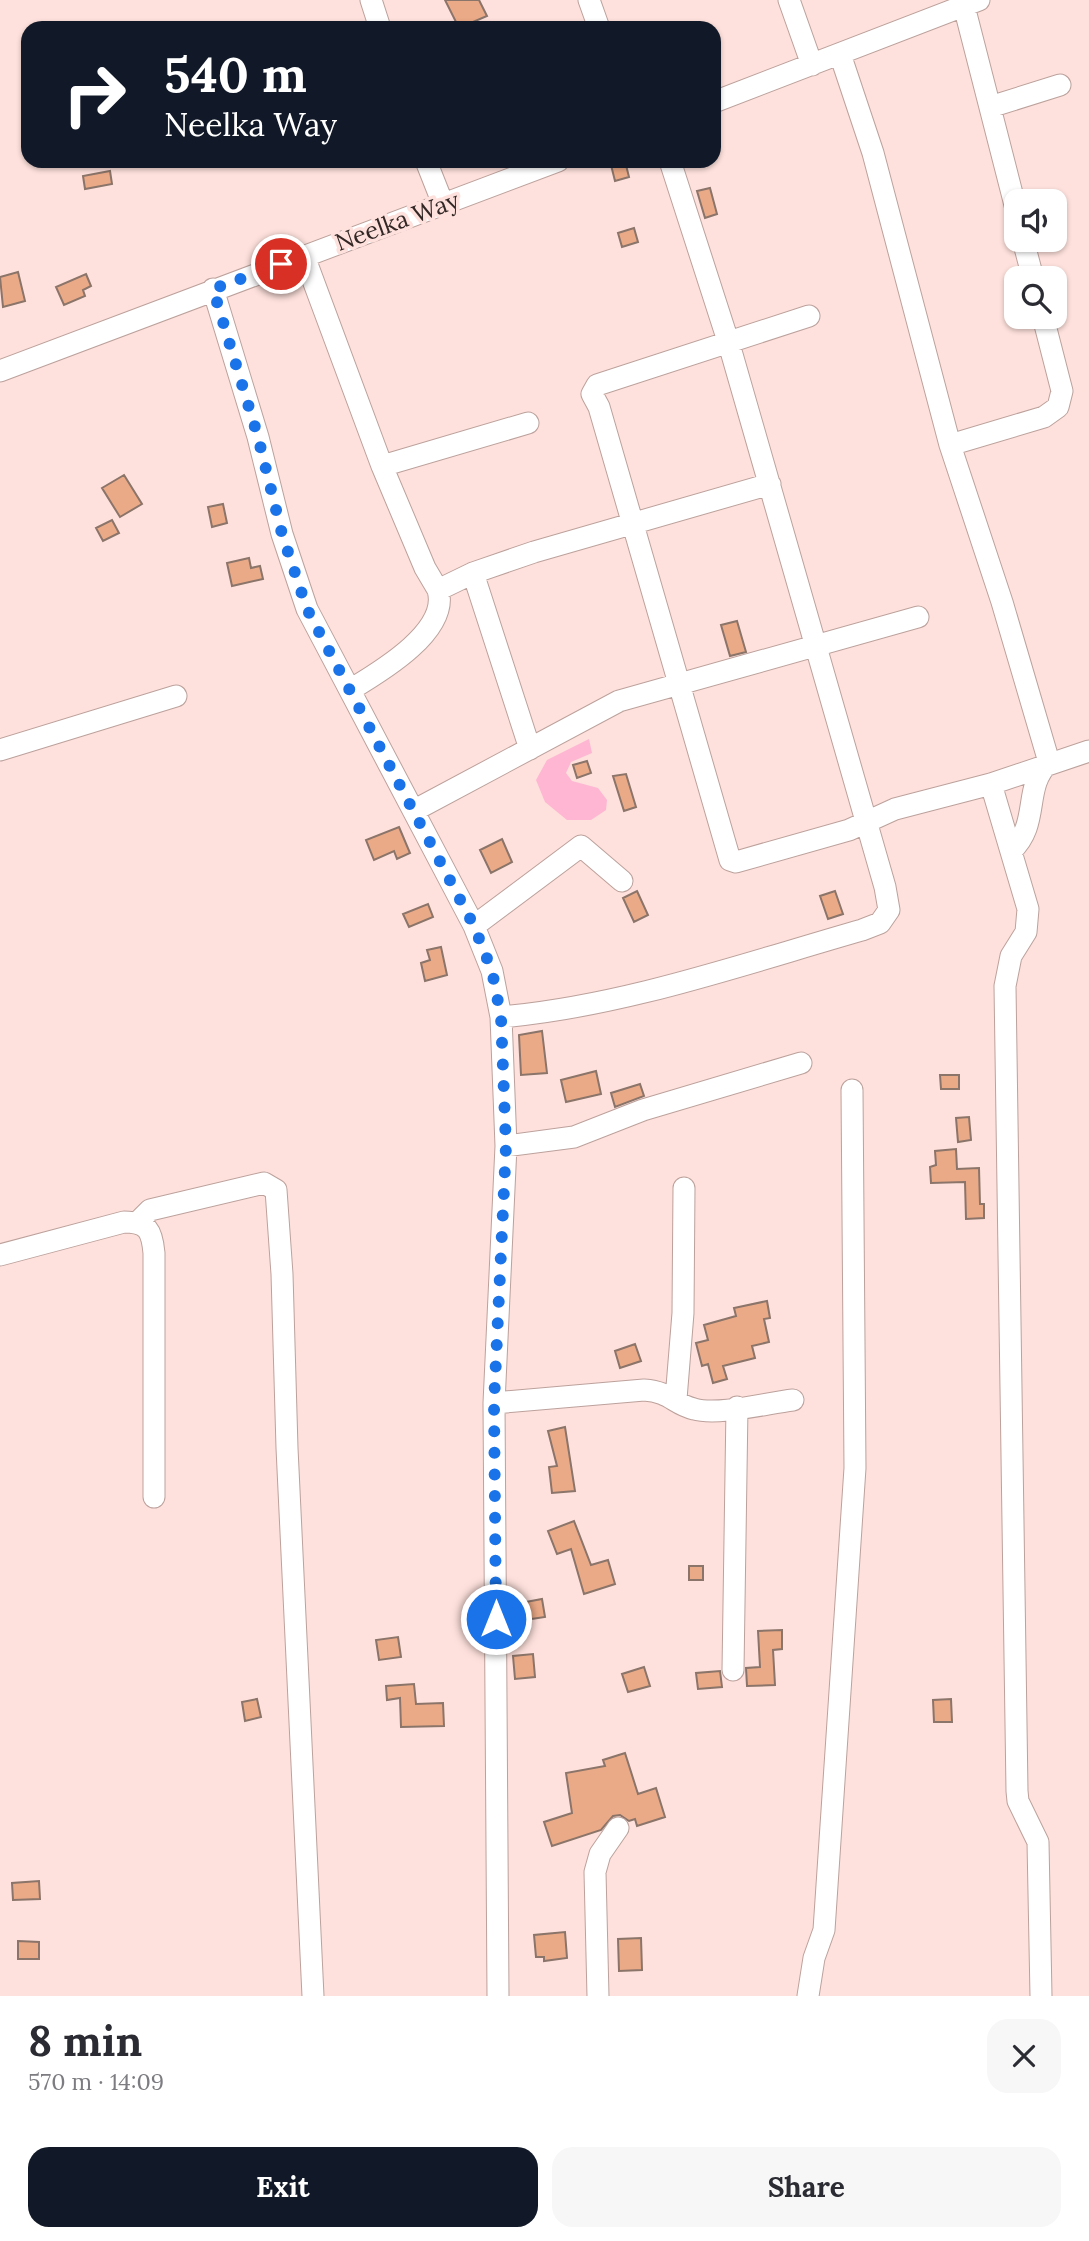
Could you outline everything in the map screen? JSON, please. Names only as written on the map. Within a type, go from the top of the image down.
[{"type":"street","points":[[372,0],[378,21]]},
{"type":"street","points":[[589,0],[596,21]]},
{"type":"street","points":[[789,0],[812,65]]},
{"type":"street","points":[[721,99],[972,3],[990,107],[1011,189]]},
{"type":"street","points":[[841,54],[873,153],[950,445],[1002,602],[1049,762]]},
{"type":"street","points":[[990,107],[1060,85]]},
{"type":"street","points":[[429,168],[443,204]]},
{"type":"street","name":"Neelka Way","points":[[0,372],[213,289],[539,168]]},
{"type":"street","points":[[501,1017],[559,1012],[604,1003],[880,923],[886,918],[889,900],[729,344],[672,168]]},
{"type":"street","points":[[304,256],[382,466],[441,601],[439,613],[418,640],[400,657],[350,690]]},
{"type":"street","points":[[213,289],[258,437],[282,534],[307,609],[474,926],[492,971],[501,1017],[506,1146],[494,1403],[498,1996]]},
{"type":"street","points":[[809,316],[595,387],[592,394],[599,407],[730,860],[737,862],[821,839],[926,799],[991,783],[1089,751]]},
{"type":"street","points":[[950,445],[1044,417],[1058,407],[1062,391],[1046,329]]},
{"type":"street","points":[[382,466],[528,423]]},
{"type":"street","points":[[438,590],[473,573],[770,484]]},
{"type":"street","points":[[473,573],[530,749]]},
{"type":"street","points":[[415,810],[619,701],[918,617]]},
{"type":"street","points":[[0,750],[176,696]]},
{"type":"street","points":[[1011,851],[1030,826],[1037,777],[1049,762]]},
{"type":"street","points":[[991,783],[1029,923],[1011,956],[1005,986],[1017,1780],[1018,1801],[1038,1842],[1041,1986]]},
{"type":"street","points":[[474,926],[581,846],[622,881]]},
{"type":"street","points":[[506,1146],[574,1137],[643,1110],[801,1063]]},
{"type":"street","points":[[808,1996],[814,1958],[824,1930],[855,1468],[852,1090]]},
{"type":"street","points":[[138,1222],[150,1210],[232,1188],[264,1182],[276,1190],[313,1996]]},
{"type":"street","points":[[676,1399],[683,1313],[684,1188]]},
{"type":"street","points":[[0,1255],[124,1222],[138,1222],[147,1226],[152,1236],[154,1253],[155,1497]]},
{"type":"street","points":[[494,1403],[643,1390],[659,1391],[692,1409],[702,1411],[793,1400]]},
{"type":"street","points":[[733,1670],[737,1407]]},
{"type":"street","points":[[598,1996],[595,1872],[600,1854],[618,1828]]},
{"type":"shaded area","points":[[589,739],[592,753],[571,762],[566,773],[572,781],[598,788],[607,800],[606,810],[591,820],[567,820],[545,802],[536,780],[547,760]]},
{"type":"building","points":[[445,0],[479,0],[487,16],[475,21],[456,21]]},
{"type":"building","points":[[612,168],[627,168],[629,177],[615,181]]},
{"type":"building","points":[[110,171],[112,184],[85,189],[83,176]]},
{"type":"building","points":[[710,188],[717,214],[705,218],[697,191]]},
{"type":"building","points":[[634,228],[638,242],[622,247],[618,233]]},
{"type":"building","points":[[18,272],[25,301],[3,307],[0,277]]},
{"type":"building","points":[[86,274],[91,286],[83,290],[85,296],[64,305],[56,287]]},
{"type":"building","points":[[124,475],[142,504],[120,517],[102,488]]},
{"type":"building","points":[[223,504],[227,523],[212,527],[208,507]]},
{"type":"building","points":[[112,520],[119,533],[103,541],[96,528]]},
{"type":"building","points":[[249,558],[251,568],[260,566],[263,579],[232,586],[227,563]]},
{"type":"building","points":[[737,621],[746,652],[730,656],[721,625]]},
{"type":"building","points":[[587,761],[591,773],[577,778],[573,765]]},
{"type":"building","points":[[626,774],[636,807],[624,811],[613,776]]},
{"type":"building","points":[[399,827],[410,853],[397,859],[394,851],[374,860],[366,840]]},
{"type":"building","points":[[502,839],[512,862],[491,873],[480,850]]},
{"type":"building","points":[[637,891],[648,915],[634,922],[623,898]]},
{"type":"building","points":[[835,891],[843,914],[828,919],[820,896]]},
{"type":"building","points":[[428,904],[433,917],[409,927],[403,914]]},
{"type":"building","points":[[441,947],[447,975],[425,981],[421,963],[430,960],[427,950]]},
{"type":"building","points":[[542,1031],[547,1073],[521,1075],[519,1035]]},
{"type":"building","points":[[596,1071],[601,1094],[566,1102],[561,1080]]},
{"type":"building","points":[[940,1075],[959,1075],[959,1089],[941,1089]]},
{"type":"building","points":[[640,1084],[644,1096],[615,1107],[611,1093]]},
{"type":"building","points":[[969,1117],[971,1140],[958,1142],[956,1118]]},
{"type":"building","points":[[956,1149],[957,1169],[979,1168],[980,1204],[984,1204],[984,1218],[966,1219],[965,1182],[931,1183],[930,1167],[936,1165],[935,1151]]},
{"type":"building","points":[[767,1301],[770,1318],[764,1319],[769,1342],[752,1346],[755,1358],[723,1366],[727,1379],[713,1383],[708,1364],[702,1366],[696,1343],[708,1340],[704,1325],[736,1316],[734,1308]]},
{"type":"building","points":[[635,1344],[641,1361],[620,1368],[615,1351]]},
{"type":"building","points":[[565,1427],[575,1491],[552,1493],[549,1467],[557,1466],[548,1431]]},
{"type":"building","points":[[574,1521],[591,1565],[608,1560],[615,1584],[584,1594],[571,1549],[557,1554],[548,1531]]},
{"type":"building","points":[[689,1566],[703,1566],[703,1580],[689,1580]]},
{"type":"building","points":[[542,1599],[545,1617],[518,1621],[515,1604]]},
{"type":"building","points":[[782,1630],[782,1649],[773,1650],[775,1685],[747,1686],[746,1668],[760,1667],[758,1631]]},
{"type":"building","points":[[398,1637],[401,1657],[379,1660],[376,1640]]},
{"type":"building","points":[[533,1654],[535,1677],[515,1679],[513,1656]]},
{"type":"building","points":[[644,1667],[650,1686],[628,1692],[622,1674]]},
{"type":"building","points":[[720,1671],[722,1687],[698,1689],[696,1673]]},
{"type":"building","points":[[414,1684],[416,1704],[443,1703],[444,1726],[401,1727],[400,1698],[387,1700],[386,1686]]},
{"type":"building","points":[[257,1699],[261,1717],[245,1721],[242,1702]]},
{"type":"building","points":[[951,1699],[952,1722],[934,1722],[933,1700]]},
{"type":"building","points":[[625,1753],[638,1794],[656,1788],[665,1817],[637,1826],[635,1819],[629,1821],[620,1815],[613,1816],[601,1830],[552,1846],[544,1822],[572,1813],[566,1773],[605,1766],[603,1760]]},
{"type":"building","points":[[39,1881],[40,1899],[13,1900],[12,1883]]},
{"type":"building","points":[[565,1932],[567,1958],[544,1961],[544,1957],[536,1957],[534,1935]]},
{"type":"building","points":[[641,1938],[642,1970],[619,1971],[618,1939]]},
{"type":"building","points":[[18,1941],[39,1942],[39,1959],[18,1959]]},
{"type":"route","points":[[281,264],[213,289],[258,437],[282,534],[307,609],[406,792],[474,926],[492,971],[501,1017],[506,1146],[494,1403],[496,1619]]}]
